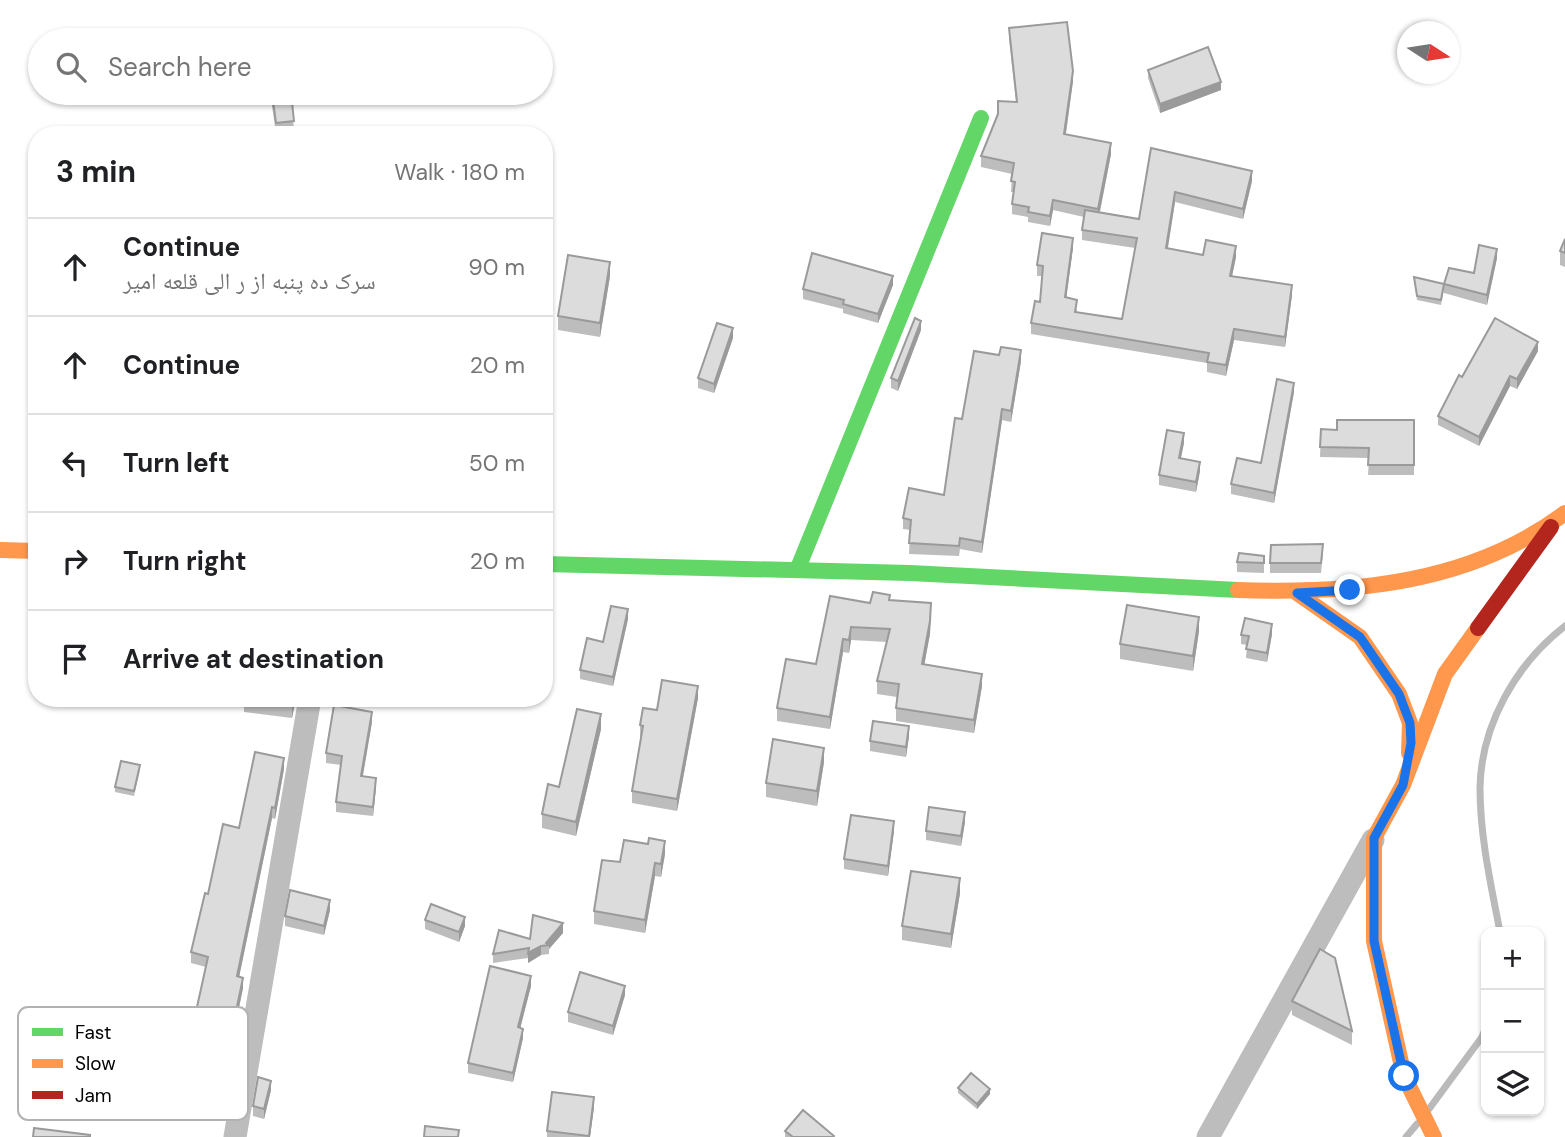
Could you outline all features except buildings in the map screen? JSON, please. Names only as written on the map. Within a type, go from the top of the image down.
[{"type":"street","points":[[797,568],[981,118]]},
{"type":"street","points":[[553,564],[797,568],[1090,580],[1297,593],[1350,590],[1405,582],[1454,569],[1495,554],[1561,517]]},
{"type":"street","points":[[1208,1137],[1403,785],[1444,674],[1561,517]]},
{"type":"street","points":[[0,550],[28,551]]},
{"type":"street","points":[[1297,593],[1360,637],[1399,694],[1410,723],[1411,743],[1403,785]]},
{"type":"street","points":[[248,1061],[308,707]]},
{"type":"street","points":[[1374,838],[1374,941],[1404,1076],[1434,1137]]},
{"type":"waterway","points":[[1499,927],[1480,806],[1482,765],[1487,741],[1494,719],[1517,677],[1531,658],[1565,626]]},
{"type":"waterway","points":[[1429,1109],[1481,1038]]},
{"type":"waterway","points":[[1406,1137],[1417,1124]]},
{"type":"traffic: fast","points":[[798,568],[981,118]]},
{"type":"traffic: fast","points":[[553,564],[910,573],[1238,590]]},
{"type":"traffic: slow","points":[[1238,590],[1324,590],[1409,580],[1490,556],[1528,537],[1565,513]]},
{"type":"traffic: slow","points":[[0,550],[28,551]]},
{"type":"traffic: slow","points":[[1297,593],[1360,637],[1399,694],[1410,723],[1409,753]]},
{"type":"traffic: slow","points":[[1434,1137],[1404,1076],[1374,941],[1374,838],[1403,785],[1445,674],[1478,628]]},
{"type":"traffic: jam","points":[[1478,628],[1551,527]]},
{"type":"route","points":[[1350,590],[1297,593],[1360,637],[1399,694],[1410,723],[1411,743],[1403,785],[1374,838],[1374,941],[1404,1076]]}]
